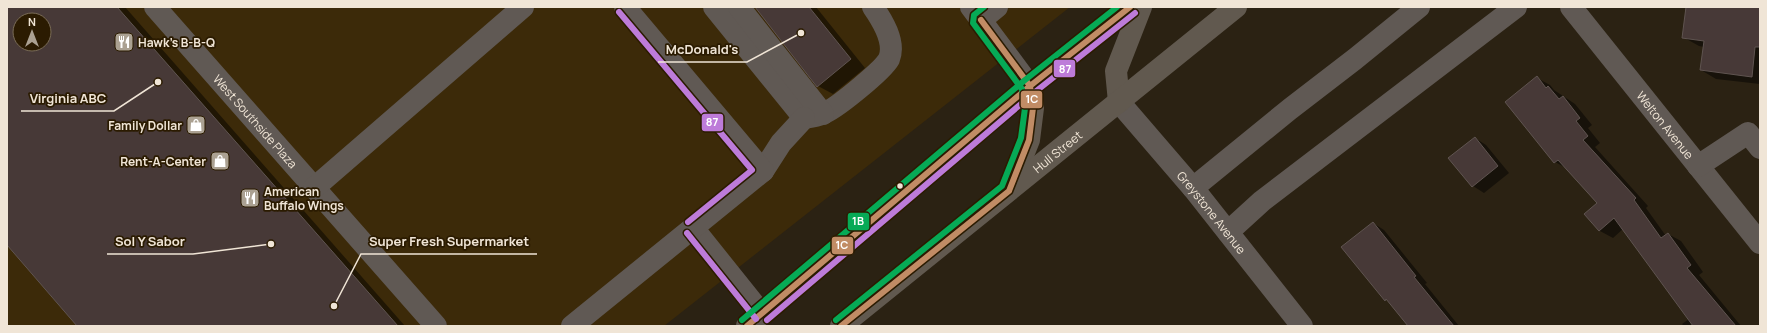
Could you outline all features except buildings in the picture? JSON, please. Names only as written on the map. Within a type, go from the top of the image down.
[{"type":"main road","points":[[755,320],[1030,86],[1130,7]]},
{"type":"main road","points":[[1119,102],[1116,71],[1141,7]]},
{"type":"main road","name":"Hull Street","points":[[841,326],[1236,7]]},
{"type":"main road","points":[[1009,191],[1028,140],[1033,108],[1030,86]]},
{"type":"street","name":"West Southside Plaza","points":[[155,7],[436,326]]},
{"type":"street","points":[[314,188],[522,7]]},
{"type":"street","points":[[625,7],[763,170]]},
{"type":"street","points":[[714,7],[814,116]]},
{"type":"street","points":[[739,7],[814,116]]},
{"type":"street","points":[[572,326],[763,170],[781,142],[814,116],[864,86],[889,58],[891,42],[882,20],[873,7]]},
{"type":"street","points":[[1193,188],[1419,7]]},
{"type":"street","points":[[1228,232],[1262,201],[1516,7]]},
{"type":"street","name":"Welton Avenue","points":[[1571,7],[1760,243]]},
{"type":"street","points":[[983,11],[1030,86]]},
{"type":"street","name":"Greystone Avenue","points":[[1119,102],[1193,188],[1302,326]]},
{"type":"street","points":[[1698,166],[1748,133],[1760,148]]},
{"type":"street","points":[[692,228],[755,320]]},
{"type":"shaded area","points":[[7,7],[1070,7],[664,326],[7,326]]},
{"type":"transit line","name":"1B","points":[[836,320],[1002,186],[1021,138],[1025,108],[1022,89],[973,23],[974,15],[984,7]]},
{"type":"transit line","name":"1B","points":[[742,320],[1025,80],[1117,7]]},
{"type":"transit line","name":"1C","points":[[747,326],[1030,86],[1130,7]]},
{"type":"transit line","name":"87","points":[[619,12],[752,170],[688,222]]},
{"type":"transit line","name":"87","points":[[767,320],[1035,92],[1135,13]]},
{"type":"transit line","name":"1C","points":[[981,20],[1030,86],[1033,108],[1029,140],[1009,191]]},
{"type":"transit line","name":"1C","points":[[841,326],[1009,191]]},
{"type":"transit line","name":"87","points":[[687,233],[756,319]]},
{"type":"place","name":"McDonald's","points":[[801,33]]},
{"type":"place","name":"Hawk's B-B-Q","points":[[124,42]]},
{"type":"place","name":"Virginia ABC","points":[[158,82]]},
{"type":"place","name":"Family Dollar","points":[[196,125]]},
{"type":"place","name":"Rent-A-Center","points":[[220,161]]},
{"type":"place","name":"American Buffalo Wings","points":[[250,198]]},
{"type":"place","name":"Sol Y Sabor","points":[[271,244]]},
{"type":"place","name":"Super Fresh Supermarket","points":[[334,306]]}]
